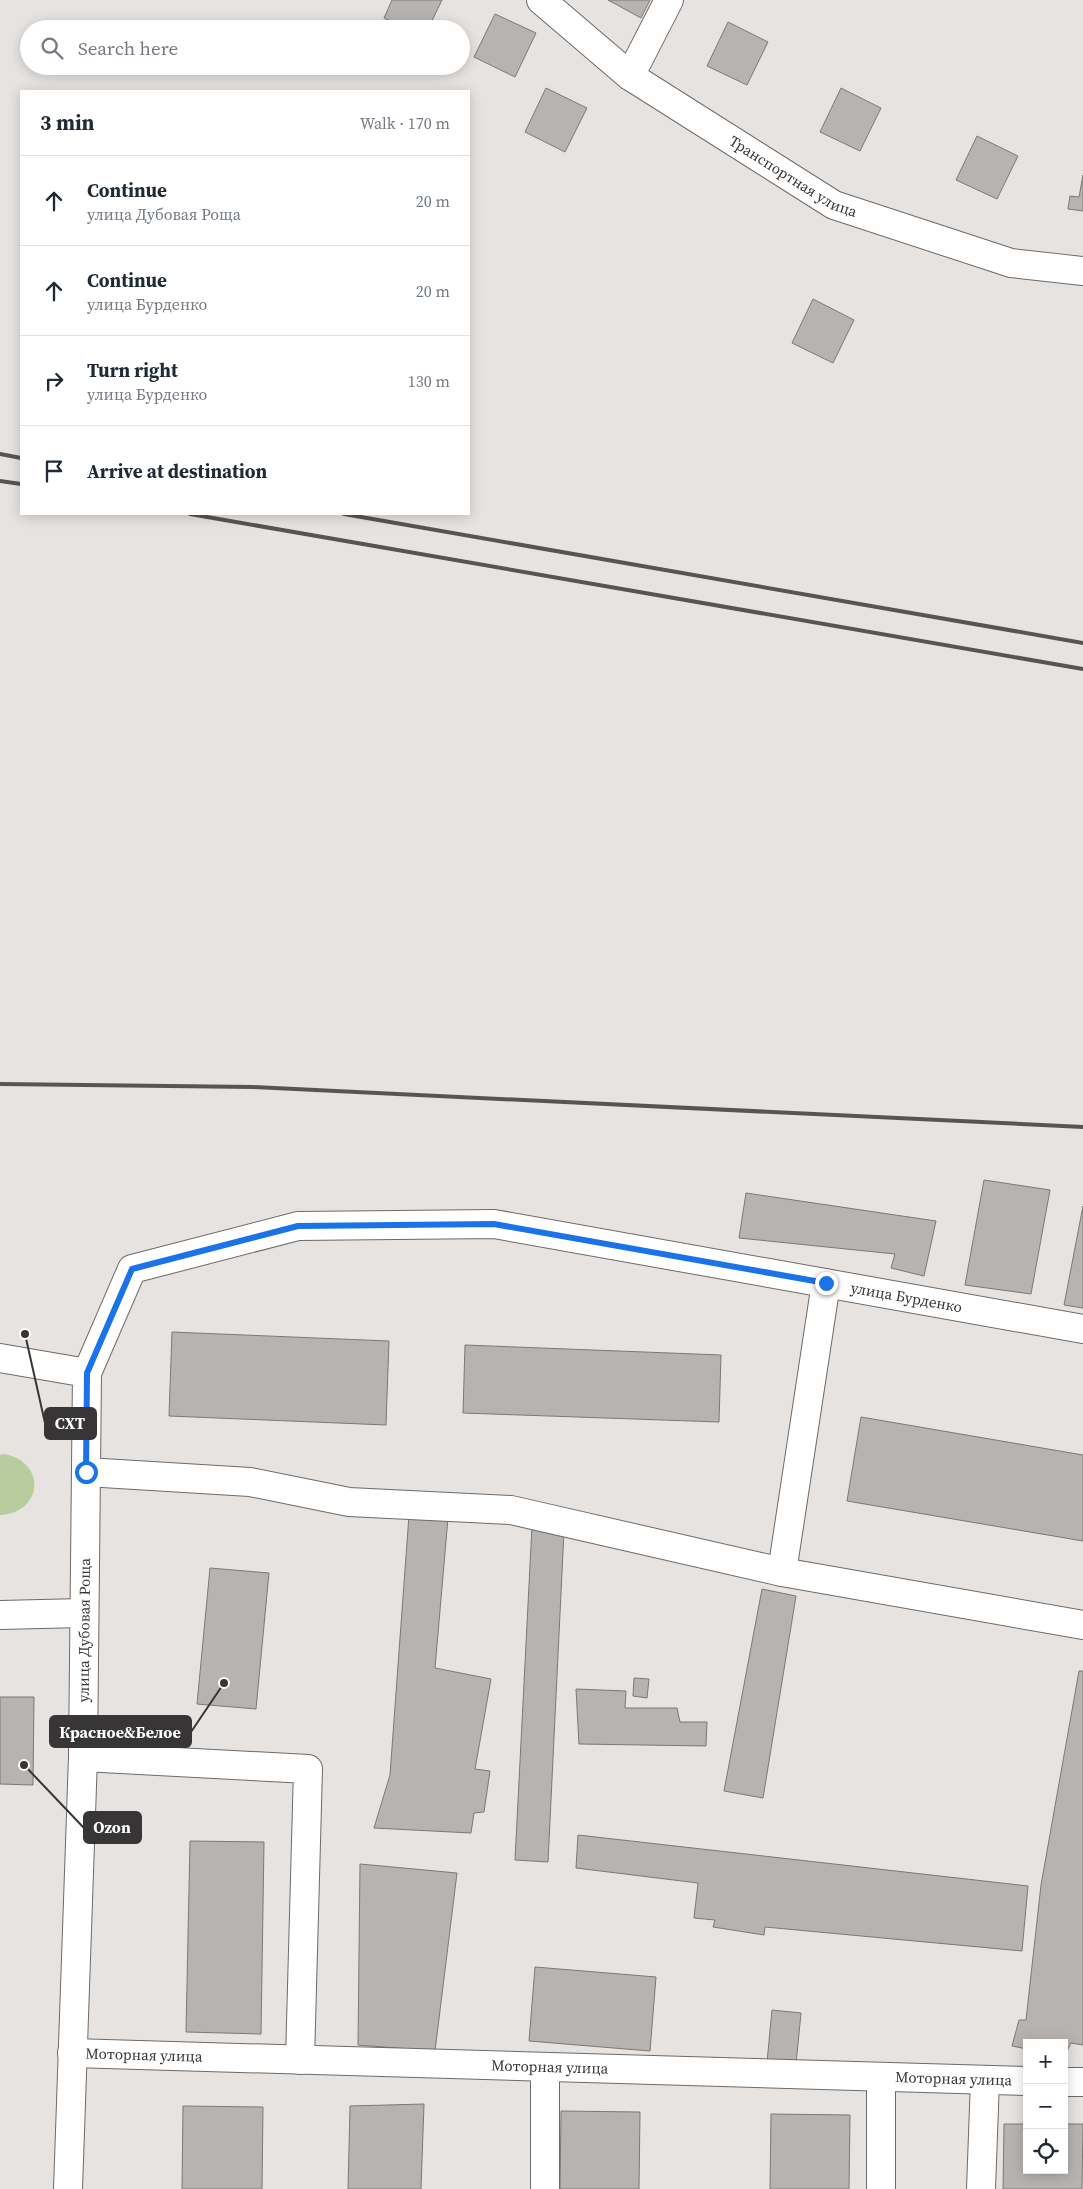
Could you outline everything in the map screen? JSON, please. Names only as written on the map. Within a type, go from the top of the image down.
[{"type":"street","name":"Транспортная улица","points":[[541,0],[630,76],[834,206],[1011,263],[1083,271]]},
{"type":"street","points":[[630,76],[669,0]]},
{"type":"street","name":"улица Бурденко","points":[[87,1373],[132,1269],[298,1226],[494,1224],[1083,1330]]},
{"type":"street","points":[[782,1572],[826,1283]]},
{"type":"street","points":[[0,1358],[87,1373]]},
{"type":"street","name":"улица Дубовая Роща","points":[[68,2189],[83,1756],[87,1373]]},
{"type":"street","points":[[86,1472],[250,1482],[349,1502],[511,1510],[782,1572],[1083,1625]]},
{"type":"street","points":[[0,1615],[83,1613]]},
{"type":"street","points":[[83,1756],[308,1769],[300,2060]]},
{"type":"street","name":"Моторная улица","points":[[72,2053],[1023,2081]]},
{"type":"street","points":[[544,2189],[545,2067]]},
{"type":"street","points":[[881,2077],[881,2189]]},
{"type":"street","points":[[981,2189],[985,2080]]},
{"type":"street","points":[[1068,2082],[1083,2082]]},
{"type":"green space","points":[[4,1454],[18,1459],[28,1467],[33,1476],[34,1487],[32,1497],[25,1506],[14,1512],[0,1515],[0,1455]]},
{"type":"building","points":[[392,0],[442,0],[432,20],[388,20],[384,18]]},
{"type":"building","points":[[608,0],[650,0],[641,18]]},
{"type":"building","points":[[495,14],[536,33],[515,77],[474,57]]},
{"type":"building","points":[[728,22],[768,42],[747,85],[707,66]]},
{"type":"building","points":[[546,88],[587,108],[565,152],[525,132]]},
{"type":"building","points":[[841,88],[881,108],[860,151],[820,132]]},
{"type":"building","points":[[977,136],[1018,156],[997,199],[956,180]]},
{"type":"building","points":[[1083,175],[1083,211],[1068,209],[1070,196],[1079,197]]},
{"type":"building","points":[[813,299],[854,320],[833,363],[792,343]]},
{"type":"building","points":[[984,1180],[1050,1190],[1031,1294],[965,1285]]},
{"type":"building","points":[[746,1193],[936,1221],[924,1276],[891,1268],[895,1254],[739,1238]]},
{"type":"building","points":[[1083,1206],[1083,1308],[1064,1305]]},
{"type":"building","points":[[172,1332],[389,1341],[386,1425],[169,1416]]},
{"type":"building","points":[[465,1345],[721,1355],[719,1422],[463,1413]]},
{"type":"building","points":[[861,1417],[1083,1455],[1083,1541],[847,1501]]},
{"type":"building","points":[[409,1515],[448,1518],[435,1668],[491,1679],[475,1769],[490,1771],[484,1812],[474,1813],[471,1833],[374,1828],[390,1775]]},
{"type":"building","points":[[532,1526],[564,1531],[548,1862],[515,1860]]},
{"type":"building","points":[[210,1568],[269,1573],[256,1709],[197,1704]]},
{"type":"building","points":[[762,1589],[796,1596],[763,1798],[724,1791]]},
{"type":"building","points":[[1079,1671],[1083,1671],[1083,2045],[1071,2043],[1068,2049],[1068,2039],[1023,2039],[1023,2048],[1012,2046],[1019,2020],[1026,2020],[1041,1885]]},
{"type":"building","points":[[634,1678],[649,1679],[647,1698],[633,1696]]},
{"type":"building","points":[[576,1689],[626,1691],[625,1708],[677,1708],[680,1722],[707,1722],[706,1746],[579,1744]]},
{"type":"building","points":[[0,1697],[34,1697],[33,1785],[0,1784]]},
{"type":"building","points":[[578,1835],[1028,1886],[1022,1951],[765,1927],[764,1935],[713,1927],[715,1920],[694,1918],[698,1883],[576,1868]]},
{"type":"building","points":[[190,1841],[264,1842],[261,2034],[186,2032]]},
{"type":"building","points":[[360,1864],[457,1873],[435,2051],[358,2045]]},
{"type":"building","points":[[535,1967],[656,1977],[650,2051],[529,2041]]},
{"type":"building","points":[[772,2010],[801,2013],[796,2064],[767,2062]]},
{"type":"building","points":[[424,2104],[421,2189],[348,2189],[350,2106]]},
{"type":"building","points":[[183,2106],[263,2107],[262,2189],[182,2189]]},
{"type":"building","points":[[561,2111],[640,2112],[639,2189],[560,2189]]},
{"type":"building","points":[[771,2114],[850,2115],[849,2189],[770,2189]]},
{"type":"building","points":[[1004,2124],[1023,2124],[1023,2174],[1068,2174],[1068,2124],[1083,2124],[1082,2189],[1003,2189]]},
{"type":"railway","points":[[0,454],[20,458]]},
{"type":"railway","points":[[0,481],[20,484]]},
{"type":"railway","points":[[196,515],[1083,669]]},
{"type":"railway","points":[[350,515],[1083,643]]},
{"type":"railway","points":[[0,1084],[253,1087],[1083,1127]]},
{"type":"place","name":"СХТ","points":[[25,1334]]},
{"type":"place","name":"Красное&Белое","points":[[224,1683]]},
{"type":"place","name":"Ozon","points":[[24,1765]]},
{"type":"route","points":[[86,1472],[87,1373],[132,1269],[298,1226],[494,1224],[826,1283]]}]
